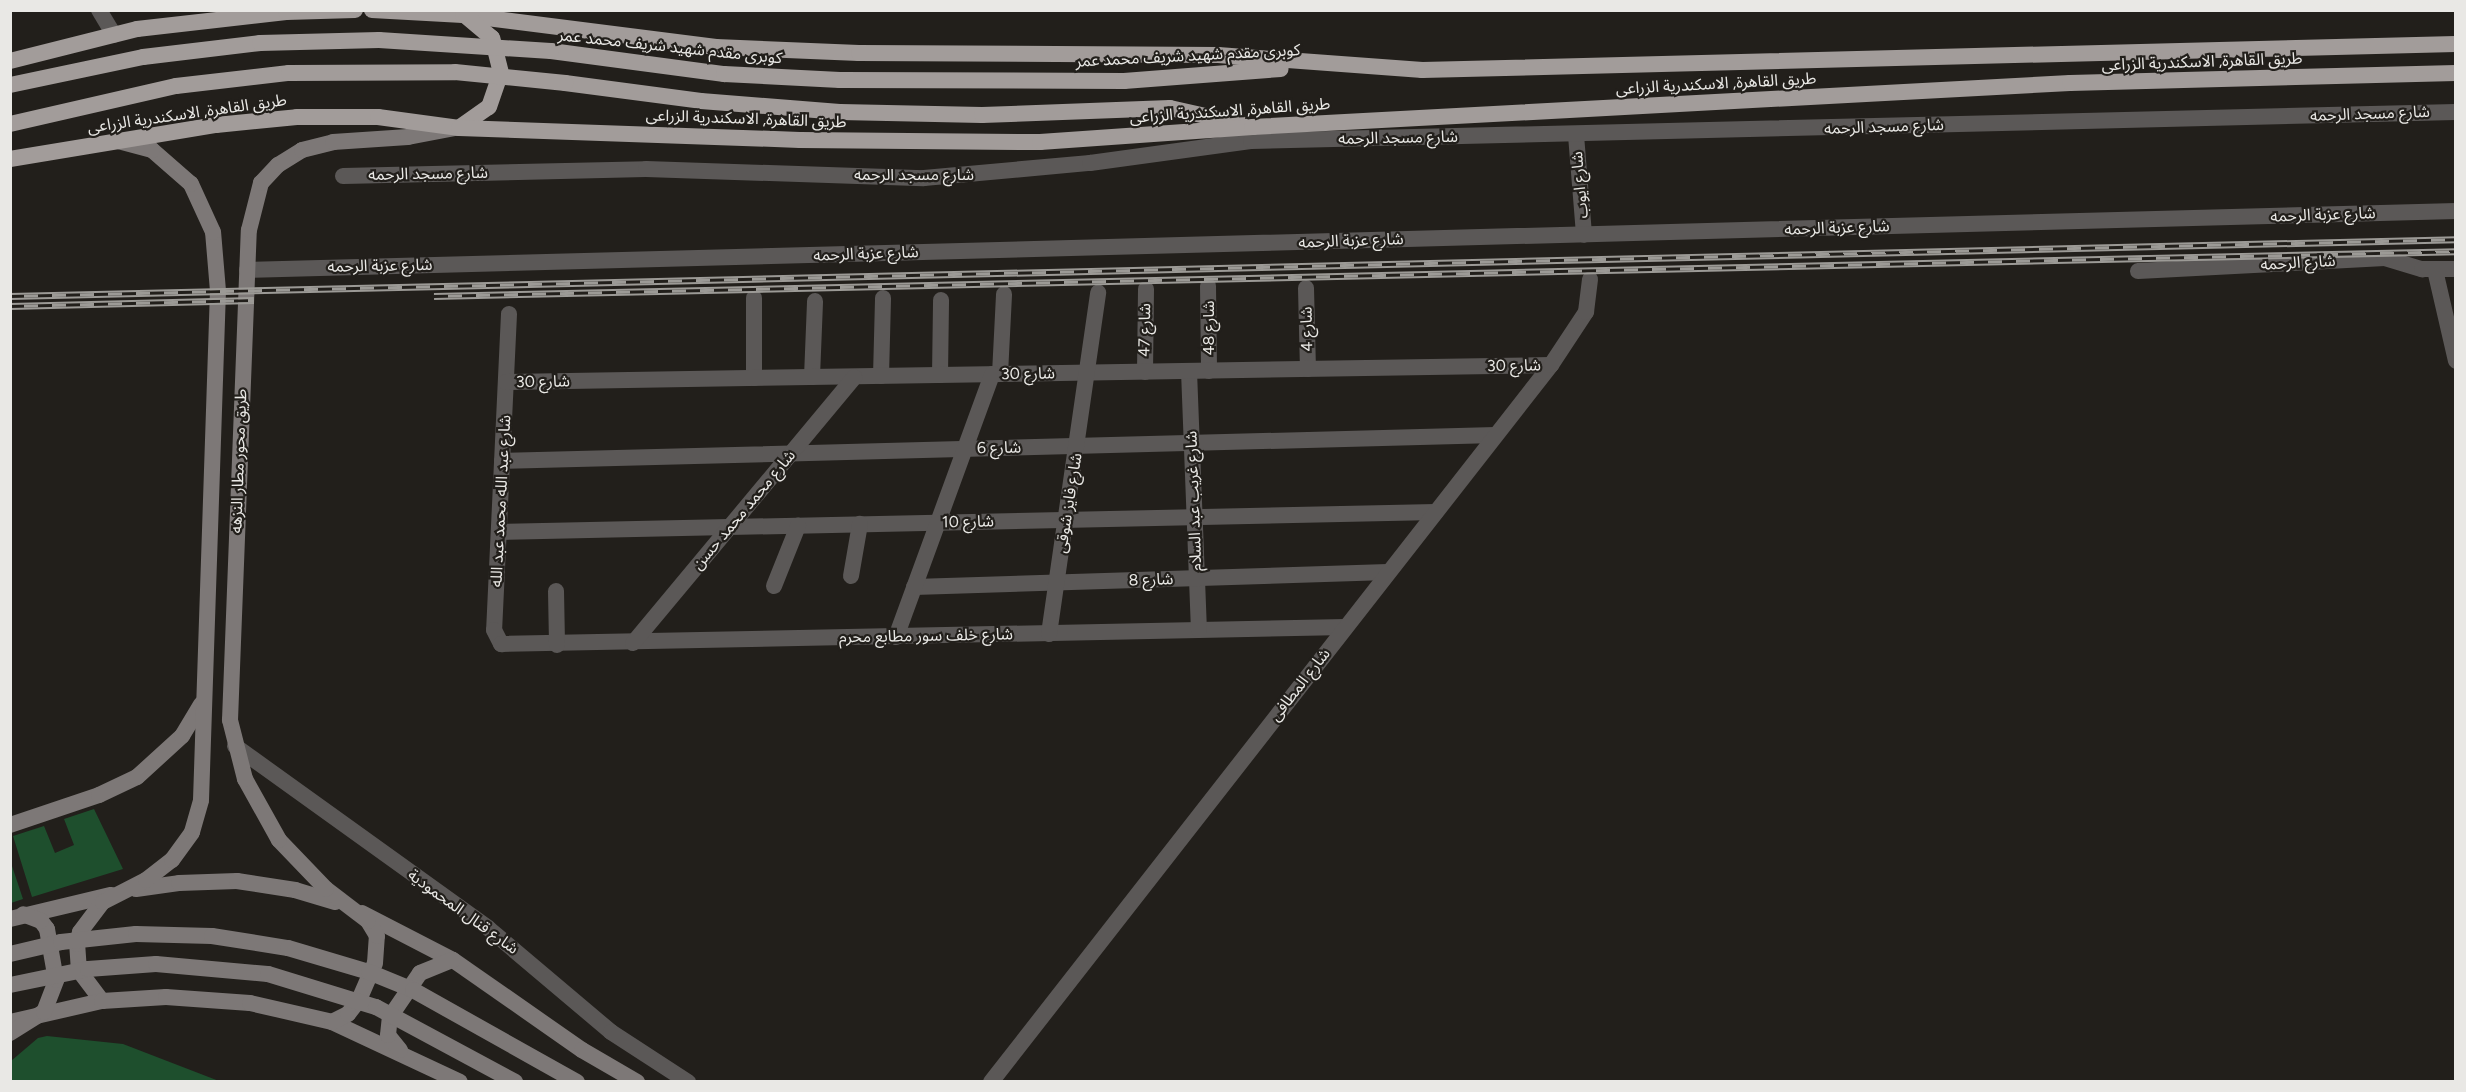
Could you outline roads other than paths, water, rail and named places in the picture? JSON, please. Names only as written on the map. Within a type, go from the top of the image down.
[{"type":"highway","points":[[11,60],[137,29],[286,12],[355,10]]},
{"type":"highway","name":"طريق القاهرة, الاسكندرية الزراعى","points":[[372,10],[464,15],[716,47],[859,53],[1218,55],[1330,65],[1434,70],[2456,44]]},
{"type":"highway","points":[[459,128],[489,107],[501,73],[492,38],[464,15]]},
{"type":"highway","name":"كوبرى مقدم شهيد شريف محمد عمر","points":[[10,85],[143,57],[260,43],[437,41],[551,51],[712,72],[840,80],[1125,81],[1330,65]]},
{"type":"highway","points":[[10,124],[177,86],[289,73],[444,72],[565,83],[701,101],[840,112],[982,115],[1170,108],[1252,127]]},
{"type":"highway","name":"طريق القاهرة, الاسكندرية الزراعى","points":[[10,159],[118,141],[297,117],[378,117],[459,128],[800,140],[1040,142],[1252,127],[2070,83],[2456,73]]},
{"type":"main road","name":"طريق محور مطار النزهه","points":[[354,910],[301,866],[279,840],[245,779],[235,746],[228,694],[249,230],[255,198],[265,178],[288,158],[333,142],[408,137],[459,128]]},
{"type":"main road","name":"طريق محور مطار النزهه","points":[[113,894],[160,871],[192,832],[202,783],[218,291],[213,232],[201,198],[179,171],[152,150],[118,141]]},
{"type":"main road","points":[[10,825],[99,795],[137,777],[182,736],[203,701]]},
{"type":"main road","points":[[17,916],[113,894],[179,883],[237,881],[295,890],[354,910],[453,960],[574,1044],[637,1082]]},
{"type":"main road","points":[[102,1001],[79,971],[77,944],[87,920],[113,894]]},
{"type":"main road","points":[[332,1022],[354,1007],[378,954],[373,928],[354,910]]},
{"type":"main road","points":[[10,1034],[44,1012],[56,980],[51,940],[41,921],[17,916]]},
{"type":"main road","points":[[10,954],[61,942],[136,934],[212,936],[288,948],[369,972],[413,990],[577,1082]]},
{"type":"main road","points":[[401,1051],[388,1035],[390,1017],[420,973],[453,960]]},
{"type":"main road","points":[[10,985],[88,969],[156,964],[268,974],[376,1007],[515,1082]]},
{"type":"main road","points":[[10,1022],[44,1012],[102,1001],[208,998],[250,1003],[332,1022],[401,1051],[460,1082]]},
{"type":"street","points":[[99,10],[114,35]]},
{"type":"street","name":"شارع مسجد الرحمه","points":[[343,176],[646,169],[924,178],[1078,165],[1251,141],[1576,135],[2456,112]]},
{"type":"street","name":"شارع ايوب","points":[[1576,135],[1584,235]]},
{"type":"street","name":"شارع عزبة الرحمه","points":[[248,270],[2456,211]]},
{"type":"street","name":"شارع الرحمه","points":[[2138,271],[2385,258],[2436,270],[2456,269]]},
{"type":"street","points":[[2436,270],[2455,360]]},
{"type":"street","name":"شارع المطافى","points":[[991,1082],[1551,365],[1586,312],[1590,279]]},
{"type":"street","name":"شارع 48","points":[[1208,286],[1209,371]]},
{"type":"street","name":"شارع 4","points":[[1306,288],[1308,369]]},
{"type":"street","name":"شارع 47","points":[[1145,372],[1146,289]]},
{"type":"street","name":"شارع فايز شوقى","points":[[1049,634],[1089,373],[1098,293]]},
{"type":"street","points":[[896,637],[965,449],[996,374],[1004,294]]},
{"type":"street","points":[[754,298],[754,378]]},
{"type":"street","points":[[881,376],[883,298]]},
{"type":"street","points":[[940,375],[941,300]]},
{"type":"street","points":[[812,377],[816,301]]},
{"type":"street","name":"شارع عبد الله محمد عبد الله","points":[[506,646],[494,636],[509,314]]},
{"type":"street","name":"شارع 30","points":[[506,382],[1551,365]]},
{"type":"street","name":"شارع غريب عبد السلام","points":[[1189,371],[1199,630]]},
{"type":"street","name":"شارع محمد محمد حسن","points":[[633,643],[855,376]]},
{"type":"street","name":"شارع 6","points":[[502,461],[1496,435]]},
{"type":"street","name":"شارع 10","points":[[499,532],[1436,512]]},
{"type":"street","points":[[851,576],[860,524]]},
{"type":"street","points":[[774,586],[798,526]]},
{"type":"street","name":"شارع 8","points":[[914,587],[1388,572]]},
{"type":"street","points":[[556,591],[557,645]]},
{"type":"street","name":"شارع خلف سور مطابع محرم","points":[[506,646],[1346,627]]},
{"type":"street","name":"شارع قنال المحمودية","points":[[235,746],[488,928],[611,1032],[688,1082]]},
{"type":"railway","points":[[10,296],[2456,239]]},
{"type":"railway","points":[[434,296],[2456,251]]},
{"type":"railway","points":[[10,306],[254,300]]}]
